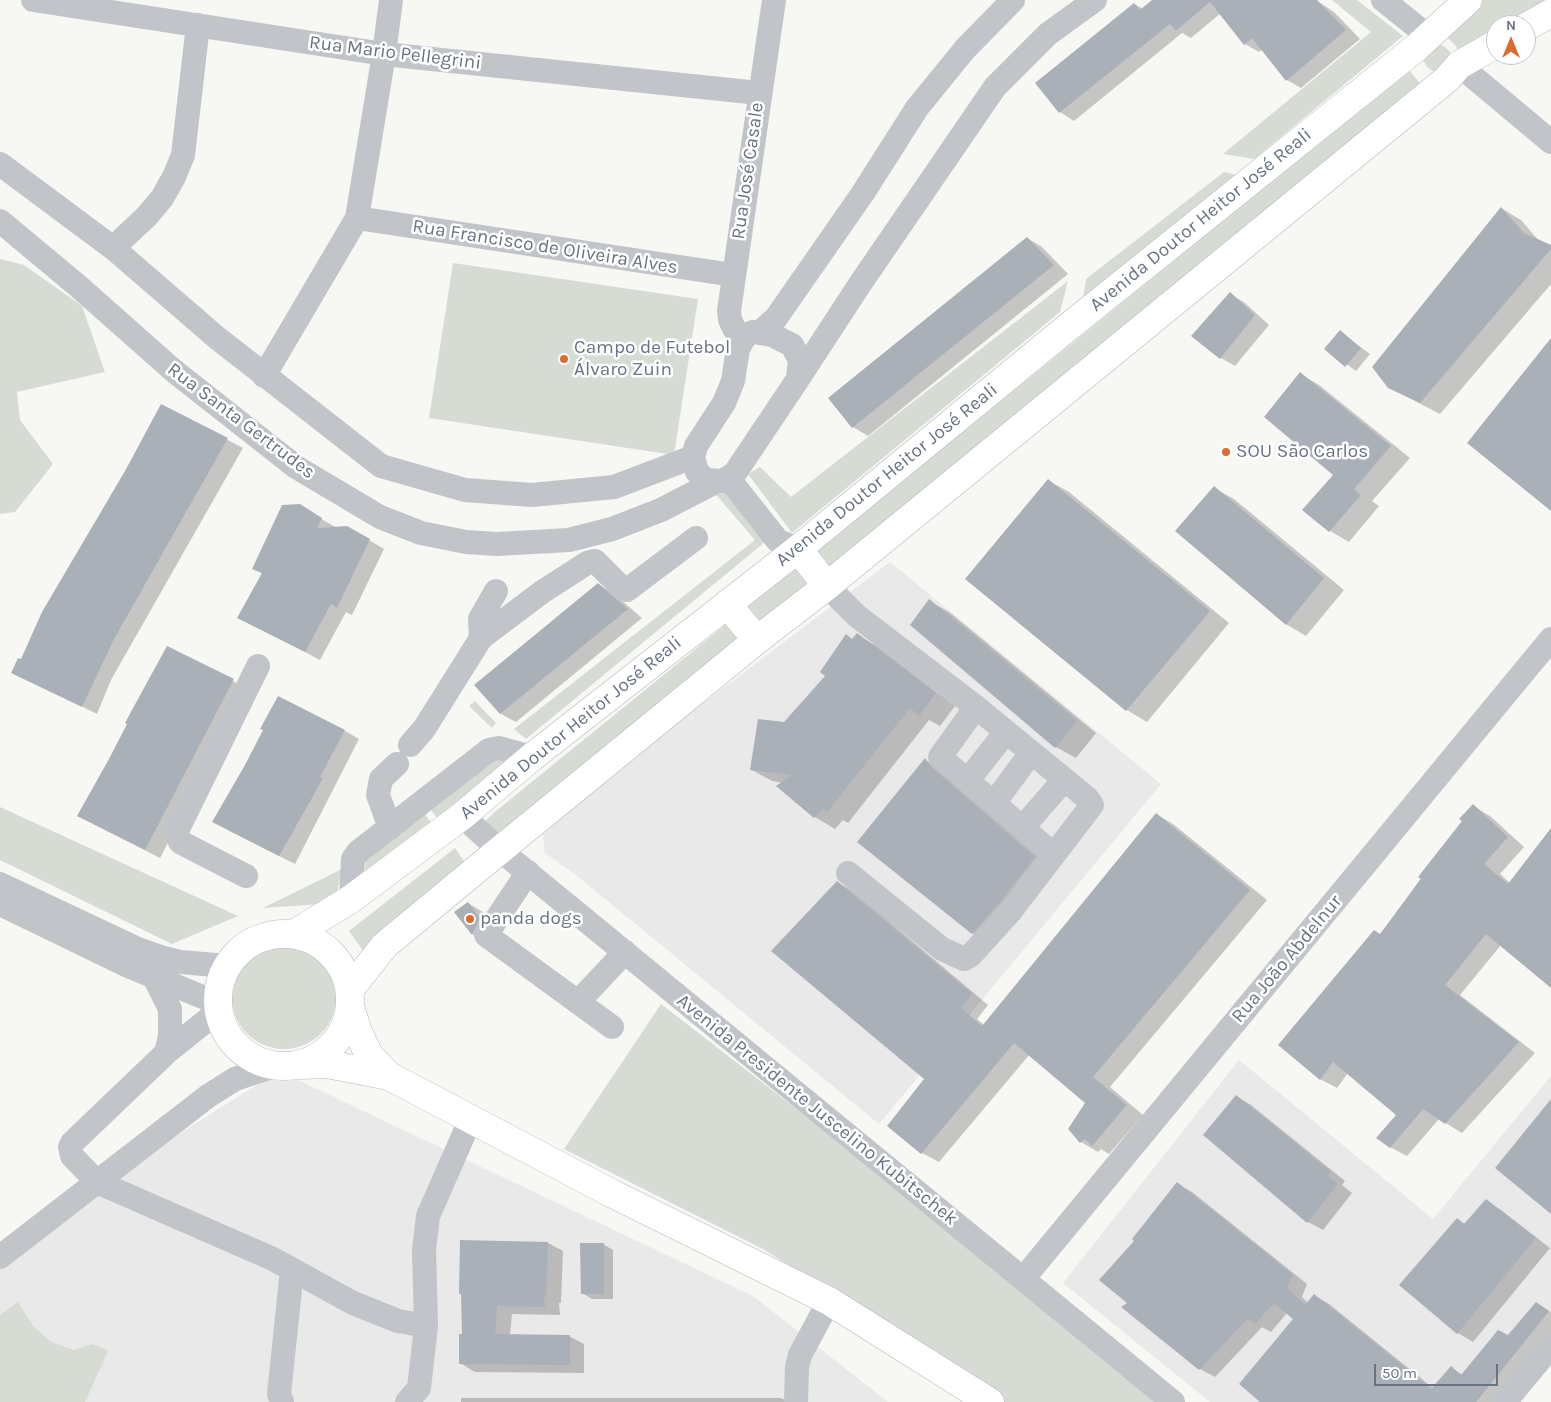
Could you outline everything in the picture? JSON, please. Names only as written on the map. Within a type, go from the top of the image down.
[{"type":"main road","name":"Avenida Doutor Heitor José Reali","points":[[294,934],[351,899],[462,816],[532,757],[798,549],[1067,328],[1423,41],[1468,0]]},
{"type":"main road","points":[[1536,21],[1551,13]]},
{"type":"main road","points":[[1423,41],[1418,64],[1425,73],[1452,72]]},
{"type":"main road","points":[[287,1065],[318,1057],[334,1045],[344,1028],[350,999],[385,945],[757,640],[827,586],[1452,72],[1486,50]]},
{"type":"main road","points":[[798,549],[827,586]]},
{"type":"main road","points":[[727,604],[757,640]]},
{"type":"main road","points":[[389,1076],[369,1055],[358,1032],[344,969],[331,952],[314,940],[294,934],[274,934],[256,940],[239,951],[227,966],[219,984],[217,1008],[227,1034],[239,1049],[256,1060],[287,1065],[327,1064],[389,1076],[611,1193],[829,1301],[990,1402]]},
{"type":"street","name":"Rua Mario Pellegrini","points":[[33,0],[384,54],[759,93]]},
{"type":"street","points":[[264,376],[357,218],[391,0]]},
{"type":"street","name":"Rua José Casale","points":[[752,334],[735,330],[730,320],[733,275],[774,0]]},
{"type":"street","points":[[1013,0],[965,48],[917,108],[863,193],[776,318],[752,334],[738,349],[733,380],[724,403],[699,440],[692,457],[697,472],[706,480],[723,480],[735,473],[860,284],[996,86],[1048,34],[1095,0]]},
{"type":"street","points":[[1383,0],[1423,41]]},
{"type":"street","points":[[113,248],[162,198],[183,155],[198,25]]},
{"type":"street","points":[[1452,72],[1551,142]]},
{"type":"street","points":[[0,164],[113,248],[264,376],[381,466],[465,490],[532,495],[614,487],[692,457]]},
{"type":"street","name":"Rua Francisco de Oliveira Alves","points":[[357,218],[733,275]]},
{"type":"street","name":"Rua Santa Gertrudes","points":[[0,221],[78,286],[174,371],[296,467],[380,517],[422,533],[466,542],[497,544],[569,540],[612,529],[653,513],[723,480]]},
{"type":"street","points":[[752,334],[772,335],[792,345],[800,360],[798,379]]},
{"type":"street","points":[[723,480],[778,541],[798,549]]},
{"type":"street","points":[[390,828],[378,795],[381,779],[424,729],[481,638],[542,592],[587,563],[595,561],[622,588],[627,590],[696,538]]},
{"type":"street","points":[[827,586],[857,616],[976,707],[1087,798],[1092,805],[1010,912],[971,956],[964,959],[942,949],[848,873]]},
{"type":"street","points":[[481,638],[480,619],[496,591]]},
{"type":"street","name":"Rua João Abdelnur","points":[[1023,1279],[1551,638]]},
{"type":"street","points":[[246,876],[180,842],[176,833],[258,666]]},
{"type":"street","points":[[976,707],[940,757],[1053,854]]},
{"type":"street","points":[[968,780],[1006,732]]},
{"type":"street","points":[[351,899],[353,860],[390,828],[489,750],[500,748],[532,757]]},
{"type":"street","points":[[994,803],[1031,753]]},
{"type":"street","points":[[1023,828],[1064,780]]},
{"type":"street","name":"Avenida Presidente Juscelino Kubitschek","points":[[462,816],[500,850],[1173,1402]]},
{"type":"street","points":[[528,872],[486,935],[612,1027]]},
{"type":"street","points":[[0,884],[138,949],[180,962],[227,966]]},
{"type":"street","points":[[0,904],[128,966],[153,975],[217,1008],[166,1053],[72,1143],[70,1148],[72,1156],[97,1182],[272,1259],[353,1303],[398,1321],[426,1326]]},
{"type":"street","points":[[578,1002],[625,952]]},
{"type":"street","points":[[153,975],[170,1009],[171,1021],[166,1053]]},
{"type":"street","points":[[0,1257],[208,1096],[235,1078],[287,1065]]},
{"type":"street","points":[[407,1402],[419,1388],[426,1326],[424,1250],[428,1216],[471,1118]]},
{"type":"street","points":[[282,1402],[280,1394],[292,1270]]},
{"type":"street","points":[[796,1402],[796,1373],[800,1355],[829,1301]]},
{"type":"street","points":[[1505,1402],[1551,1346]]},
{"type":"shaded area","points":[[1332,0],[1357,0],[1403,36],[1254,159],[1223,154],[1371,32]]},
{"type":"shaded area","points":[[1471,0],[1551,0],[1536,15],[1486,15],[1486,48],[1460,62],[1456,46],[1446,36]]},
{"type":"shaded area","points":[[1434,43],[1444,46],[1450,52],[1453,65],[1446,72],[1434,72],[1427,67],[1422,58]]},
{"type":"shaded area","points":[[1409,70],[1423,87],[502,837],[481,825],[496,811]]},
{"type":"shaded area","points":[[1224,172],[1237,175],[1083,298],[1086,279]]},
{"type":"shaded area","points":[[0,259],[24,265],[82,306],[105,372],[17,392],[20,420],[53,464],[15,512],[0,514]]},
{"type":"shaded area","name":"Campo de Futebol Álvaro Zuin","points":[[453,263],[698,299],[674,455],[429,418]]},
{"type":"shaded area","points":[[1068,281],[1060,312],[792,533],[748,474],[760,467],[791,497]]},
{"type":"shaded area","points":[[727,485],[765,542],[526,739],[514,729],[755,540],[712,490]]},
{"type":"shaded area","points":[[890,562],[1161,784],[879,1124],[576,875],[545,853],[542,825]]},
{"type":"shaded area","points":[[475,701],[496,723],[492,728],[469,706]]},
{"type":"shaded area","points":[[500,755],[512,758],[438,819],[431,810]]},
{"type":"shaded area","points":[[0,807],[238,916],[172,944],[0,860]]},
{"type":"shaded area","points":[[425,814],[432,824],[364,878],[366,860]]},
{"type":"shaded area","points":[[455,848],[469,868],[364,952],[349,931]]},
{"type":"shaded area","points":[[342,869],[335,903],[263,908]]},
{"type":"shaded area","points":[[284,945],[304,949],[321,960],[332,977],[336,997],[332,1017],[321,1034],[304,1045],[284,1049],[264,1045],[247,1034],[236,1017],[232,997],[236,977],[247,960],[264,949]]},
{"type":"shaded area","points":[[661,1004],[834,1138],[1157,1402],[1003,1402],[763,1249],[564,1149]]},
{"type":"shaded area","points":[[1239,1060],[1433,1219],[1551,1076],[1551,1309],[1476,1402],[1210,1402],[1063,1283]]},
{"type":"shaded area","points":[[279,1071],[753,1296],[888,1402],[0,1402],[0,1264],[112,1176]]},
{"type":"shaded area","points":[[18,1302],[33,1326],[51,1342],[74,1350],[93,1344],[108,1351],[85,1402],[0,1402],[0,1315]]},
{"type":"building","points":[[1152,0],[1317,0],[1346,30],[1286,81],[1252,38],[1244,45],[1210,2],[1176,31],[1170,24],[1059,113],[1035,83],[1134,3],[1140,10]]},
{"type":"building","points":[[1501,207],[1524,233],[1551,245],[1551,249],[1420,403],[1388,388],[1372,367]]},
{"type":"building","points":[[1027,237],[1054,265],[852,428],[828,398]]},
{"type":"building","points":[[1230,292],[1255,315],[1220,359],[1191,336]]},
{"type":"building","points":[[1340,330],[1361,348],[1345,367],[1324,349]]},
{"type":"building","points":[[1551,338],[1551,511],[1467,443]]},
{"type":"building","points":[[1300,372],[1391,446],[1354,489],[1361,495],[1329,532],[1302,510],[1333,475],[1264,417]]},
{"type":"building","points":[[161,404],[228,438],[114,639],[82,707],[11,673],[18,658],[21,659],[42,612],[125,471]]},
{"type":"building","points":[[1048,479],[1210,611],[1126,711],[965,579]]},
{"type":"building","points":[[1214,486],[1324,578],[1286,625],[1175,531]]},
{"type":"building","points":[[300,504],[322,518],[317,528],[347,526],[370,539],[337,608],[331,604],[305,652],[237,618],[262,573],[252,569],[282,505]]},
{"type":"building","points":[[598,583],[628,609],[500,714],[474,685]]},
{"type":"building","points":[[929,599],[1077,721],[1055,748],[910,625]]},
{"type":"building","points":[[857,633],[936,693],[919,716],[910,708],[827,812],[823,809],[814,818],[776,786],[792,775],[750,770],[758,719],[784,722],[825,676],[820,672],[846,634],[852,639]]},
{"type":"building","points":[[167,646],[234,679],[145,850],[77,816],[109,759],[127,724],[125,723]]},
{"type":"building","points":[[278,696],[345,730],[320,777],[323,778],[279,856],[212,822],[245,765],[263,730],[260,729]]},
{"type":"building","points":[[925,758],[931,767],[1035,857],[972,934],[857,842]]},
{"type":"building","points":[[1473,804],[1508,837],[1484,864],[1508,884],[1551,828],[1551,988],[1486,934],[1445,985],[1519,1042],[1445,1124],[1423,1109],[1390,1148],[1376,1138],[1396,1115],[1333,1062],[1320,1080],[1278,1045],[1374,930],[1380,934],[1421,879],[1418,877],[1462,821],[1459,819]]},
{"type":"building","points":[[1156,813],[1250,890],[1093,1077],[1127,1105],[1092,1146],[1085,1139],[1080,1143],[1068,1129],[1085,1103],[1014,1043],[921,1154],[887,1126],[924,1079],[771,951],[837,881],[972,994],[961,1008],[982,1026]]},
{"type":"building","name":"panda dogs","points":[[468,902],[480,918],[472,935],[454,912]]},
{"type":"building","points":[[1236,1095],[1331,1172],[1328,1176],[1338,1184],[1307,1223],[1203,1135]]},
{"type":"building","points":[[1551,1099],[1551,1214],[1495,1168]]},
{"type":"building","points":[[1177,1182],[1293,1275],[1287,1288],[1305,1305],[1314,1294],[1431,1389],[1451,1366],[1461,1375],[1498,1330],[1508,1335],[1536,1302],[1549,1311],[1476,1402],[1260,1402],[1239,1384],[1293,1319],[1274,1303],[1255,1324],[1248,1318],[1199,1370],[1121,1307],[1127,1303],[1099,1280],[1134,1241],[1132,1239]]},
{"type":"building","points":[[1486,1199],[1536,1238],[1457,1334],[1399,1285],[1457,1218],[1464,1224]]},
{"type":"building","points":[[460,1240],[548,1242],[546,1295],[544,1295],[545,1307],[497,1306],[495,1334],[570,1335],[570,1365],[459,1364],[459,1334],[462,1334],[461,1294],[459,1294]]},
{"type":"building","points":[[580,1243],[604,1243],[604,1294],[581,1294]]},
{"type":"place","name":"Campo de Futebol Álvaro Zuin","points":[[564,359]]},
{"type":"place","name":"SOU São Carlos","points":[[1226,452]]},
{"type":"place","name":"panda dogs","points":[[470,919]]}]
